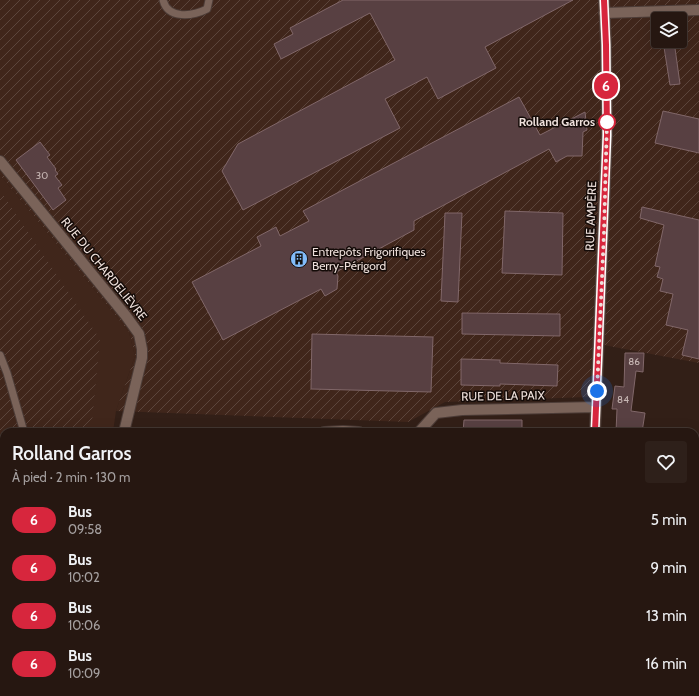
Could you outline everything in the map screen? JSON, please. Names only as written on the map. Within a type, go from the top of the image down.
[{"type":"street","name":"RUE AMPÈRE","points":[[595,428],[607,135],[604,0]]},
{"type":"street","points":[[604,13],[699,10]]},
{"type":"street","name":"RUE DU CHARDELIÈVRE","points":[[0,161],[139,334],[142,343],[142,358],[125,428]]},
{"type":"street","name":"RUE DE LA PAIX","points":[[423,428],[436,413],[449,411],[596,407]]},
{"type":"lane","points":[[164,0],[165,5],[171,12],[184,16],[196,14],[207,9],[209,0]]},
{"type":"lane","points":[[0,355],[7,373],[23,428]]},
{"type":"shaded area","points":[[0,0],[699,0],[699,363],[593,343],[589,397],[445,402],[408,422],[116,411],[135,356],[129,332],[0,175]]},
{"type":"shaded area","points":[[0,175],[129,332],[135,356],[116,411],[114,428],[0,428]]},
{"type":"shaded area","points":[[0,190],[100,339],[91,428],[0,428]]},
{"type":"building","points":[[343,0],[573,0],[485,47],[496,68],[438,99],[427,77],[385,99],[400,128],[243,210],[222,171],[238,144],[395,60],[370,13],[281,59],[274,44],[293,34],[290,28]]},
{"type":"building","points":[[664,48],[675,48],[680,84],[670,85]]},
{"type":"building","name":"Entrepôts Frigorifiques Berry-Périgord","points":[[519,97],[540,135],[585,112],[587,130],[583,132],[582,156],[567,156],[556,162],[549,149],[414,221],[414,230],[336,272],[338,276],[337,289],[325,296],[321,289],[223,340],[192,282],[261,246],[257,237],[276,227],[280,236],[309,221],[303,211]]},
{"type":"building","points":[[663,111],[699,119],[699,153],[655,143]]},
{"type":"building","points":[[40,142],[50,155],[47,157],[56,169],[55,170],[58,174],[55,176],[62,185],[58,188],[66,200],[53,210],[16,160]]},
{"type":"building","points":[[642,207],[699,220],[699,359],[682,355],[688,330],[666,325],[673,294],[660,291],[663,279],[657,277],[660,267],[655,266],[664,225],[640,218]]},
{"type":"building","points":[[505,211],[563,213],[562,275],[502,273]]},
{"type":"building","points":[[445,213],[462,213],[458,302],[441,301]]},
{"type":"building","points":[[462,313],[560,314],[560,336],[462,334]]},
{"type":"building","points":[[312,334],[433,337],[431,392],[311,389]]},
{"type":"building","points":[[625,353],[644,353],[643,372],[636,371],[631,411],[645,413],[643,428],[616,428],[617,409],[612,409],[615,386],[624,387]]},
{"type":"building","points":[[461,359],[500,360],[500,363],[558,365],[557,386],[500,384],[500,386],[461,385]]},
{"type":"building","points":[[464,420],[522,420],[522,428],[463,428]]},
{"type":"bus line","name":"6","points":[[595,428],[607,135],[604,0]]},
{"type":"place","name":"Rolland Garros","points":[[607,122]]},
{"type":"place","name":"Entrepôts Frigorifiques Berry-Périgord","points":[[299,259]]},
{"type":"route","points":[[597,391],[607,120],[607,122]]}]
